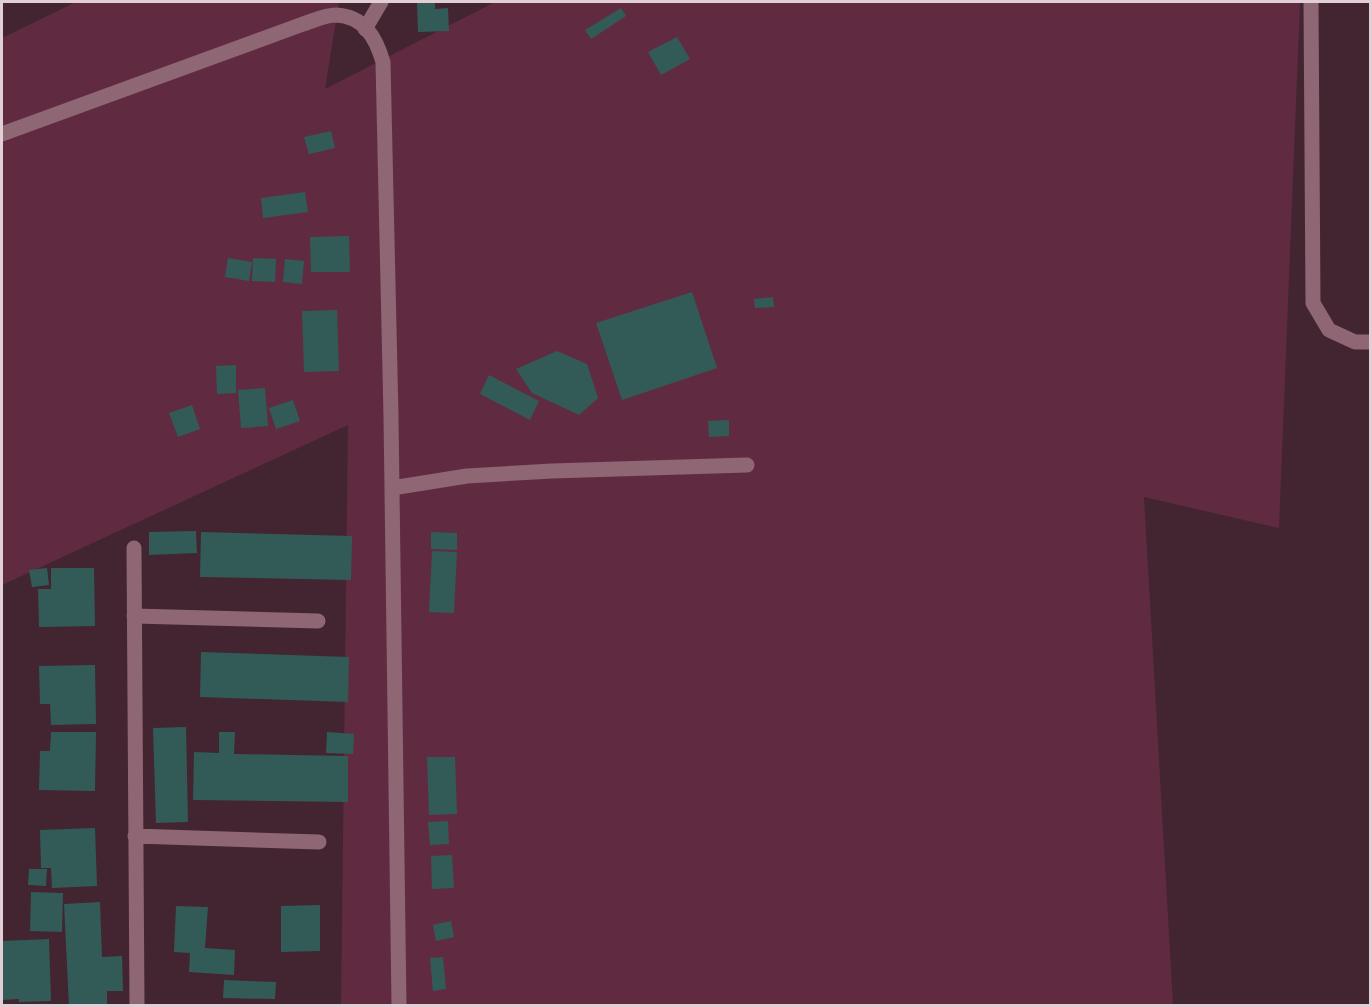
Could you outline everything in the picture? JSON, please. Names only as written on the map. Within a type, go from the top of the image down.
[{"type":"street","points":[[365,29],[381,2]]},
{"type":"street","points":[[1311,2],[1313,303],[1329,330],[1356,342],[1371,342]]},
{"type":"street","points":[[2,134],[303,24],[334,15],[356,19],[377,42],[383,62],[399,1005]]},
{"type":"street","points":[[392,488],[467,476],[747,465]]},
{"type":"street","points":[[134,548],[137,1005]]},
{"type":"street","points":[[134,616],[318,621]]},
{"type":"street","points":[[135,836],[319,842]]},
{"type":"shaded area","points":[[76,2],[339,2],[325,89],[495,2],[1300,2],[1279,528],[1144,497],[1173,1005],[341,1005],[348,425],[2,585],[2,38]]},
{"type":"building","points":[[417,2],[435,2],[435,9],[448,8],[449,31],[418,32]]},
{"type":"building","points":[[621,8],[626,16],[591,39],[585,30]]},
{"type":"building","points":[[677,37],[690,59],[661,75],[648,52]]},
{"type":"building","points":[[331,131],[335,148],[309,154],[304,137]]},
{"type":"building","points":[[305,192],[308,212],[263,218],[261,198]]},
{"type":"building","points":[[349,236],[350,272],[311,272],[310,237]]},
{"type":"building","points":[[228,258],[252,262],[249,281],[225,277]]},
{"type":"building","points":[[253,258],[276,259],[275,282],[252,281]]},
{"type":"building","points":[[285,259],[304,261],[302,284],[283,282]]},
{"type":"building","points":[[692,292],[717,368],[622,400],[596,323]]},
{"type":"building","points":[[773,297],[774,307],[755,308],[754,299]]},
{"type":"building","points":[[337,310],[339,371],[304,372],[302,311]]},
{"type":"building","points":[[557,351],[587,364],[598,398],[579,415],[532,393],[516,369]]},
{"type":"building","points":[[236,365],[236,393],[217,394],[216,366]]},
{"type":"building","points":[[489,375],[539,401],[530,420],[480,394]]},
{"type":"building","points":[[265,388],[268,426],[241,428],[238,390]]},
{"type":"building","points":[[293,400],[300,421],[276,429],[269,408]]},
{"type":"building","points":[[192,405],[200,429],[178,437],[169,413]]},
{"type":"building","points":[[729,420],[729,436],[709,437],[708,421]]},
{"type":"building","points":[[196,531],[197,553],[149,555],[149,532]]},
{"type":"building","points":[[201,532],[352,536],[351,580],[200,577]]},
{"type":"building","points":[[431,532],[457,533],[457,550],[431,549]]},
{"type":"building","points":[[432,551],[457,552],[454,613],[429,612]]},
{"type":"building","points":[[47,568],[49,585],[32,587],[29,570]]},
{"type":"building","points":[[51,568],[94,568],[95,626],[39,627],[38,589],[51,589]]},
{"type":"building","points":[[201,652],[349,657],[348,702],[200,697]]},
{"type":"building","points":[[95,665],[96,724],[51,725],[50,704],[40,704],[39,666]]},
{"type":"building","points":[[186,727],[188,822],[156,823],[153,728]]},
{"type":"building","points":[[51,732],[96,732],[95,791],[39,790],[40,751],[50,751]]},
{"type":"building","points":[[219,732],[235,732],[234,754],[348,756],[348,802],[193,800],[194,752],[219,753]]},
{"type":"building","points":[[327,732],[354,734],[353,754],[326,753]]},
{"type":"building","points":[[427,757],[455,757],[457,814],[429,815]]},
{"type":"building","points":[[448,821],[449,844],[430,845],[428,822]]},
{"type":"building","points":[[95,828],[97,886],[52,888],[51,868],[41,868],[40,830]]},
{"type":"building","points":[[452,855],[454,888],[432,889],[431,856]]},
{"type":"building","points":[[29,869],[47,869],[46,886],[28,885]]},
{"type":"building","points":[[31,892],[63,893],[62,932],[30,931]]},
{"type":"building","points":[[100,902],[102,957],[122,956],[123,991],[107,991],[107,1006],[69,1006],[64,904]]},
{"type":"building","points":[[320,905],[320,951],[281,952],[281,906]]},
{"type":"building","points":[[176,906],[208,907],[205,948],[235,950],[234,975],[189,972],[190,953],[174,952]]},
{"type":"building","points":[[451,921],[454,937],[436,941],[433,925]]},
{"type":"building","points":[[49,939],[51,1001],[2,1000],[2,941]]},
{"type":"building","points":[[443,957],[446,989],[433,991],[430,958]]},
{"type":"building","points":[[224,980],[276,982],[275,999],[223,998]]}]
